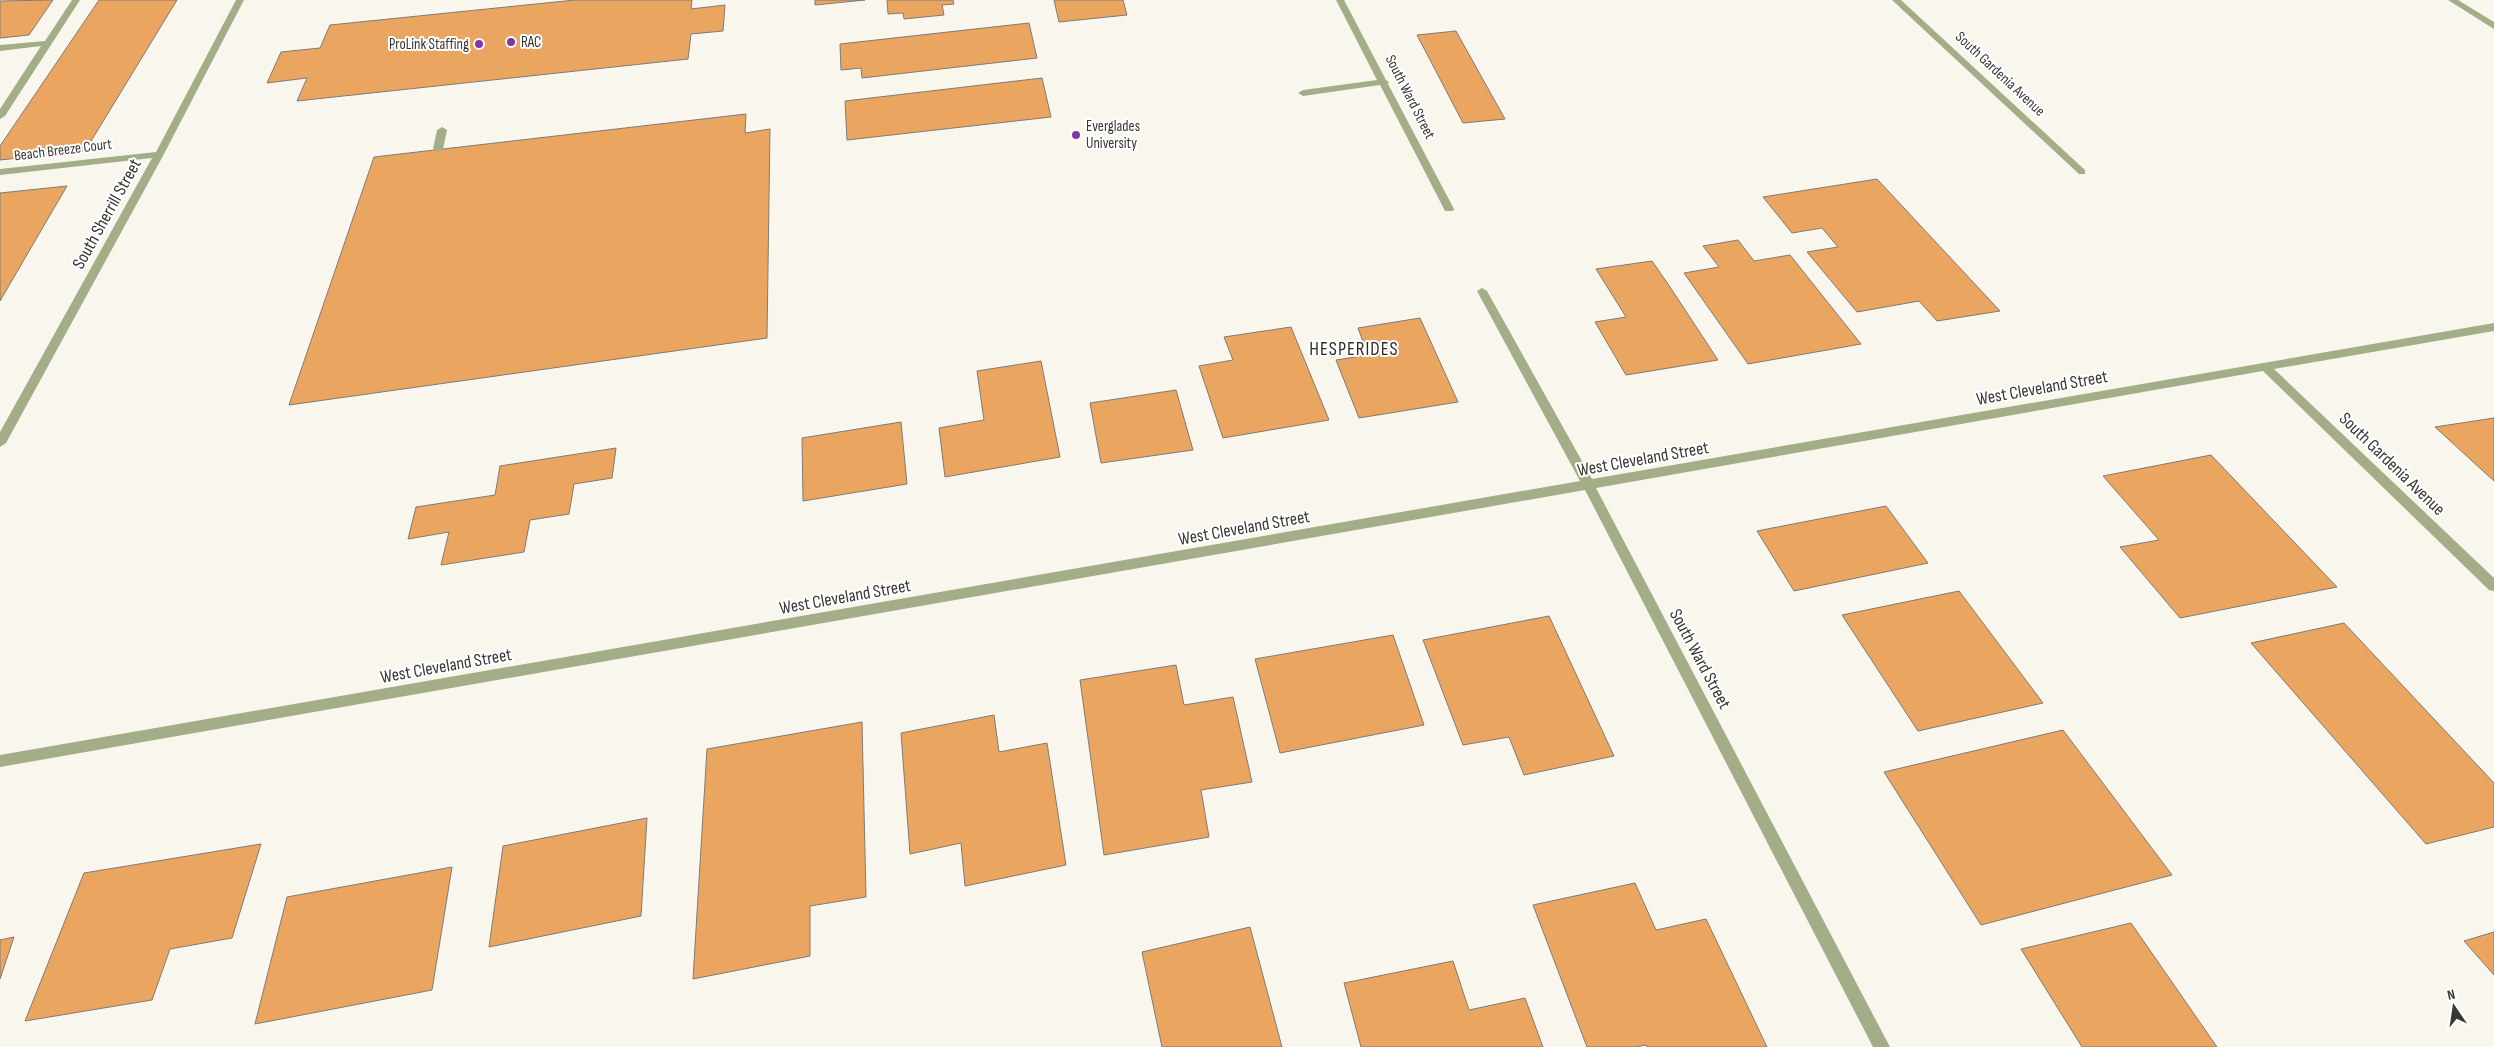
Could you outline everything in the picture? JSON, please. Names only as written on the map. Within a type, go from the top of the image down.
[{"type":"street","points":[[0,116],[76,0]]},
{"type":"street","name":"South Sherrill Street","points":[[0,443],[159,154],[240,0]]},
{"type":"street","name":"South Ward Street","points":[[1340,0],[1385,82],[1449,209]]},
{"type":"street","name":"South Gardenia Avenue","points":[[1896,0],[2082,172]]},
{"type":"street","points":[[2452,0],[2494,26]]},
{"type":"street","points":[[0,48],[48,43]]},
{"type":"street","points":[[1303,93],[1385,82]]},
{"type":"street","points":[[438,150],[442,130]]},
{"type":"street","name":"Beach Breeze Court","points":[[0,172],[159,154]]},
{"type":"street","name":"South Ward Street","points":[[1482,291],[1589,486],[1882,1047]]},
{"type":"street","name":"West Cleveland Street","points":[[0,761],[2494,327]]},
{"type":"street","name":"South Gardenia Avenue","points":[[2265,366],[2494,586]]},
{"type":"building","points":[[53,0],[29,35],[0,38],[0,1]]},
{"type":"building","points":[[99,0],[177,0],[85,151],[0,160],[0,146]]},
{"type":"building","points":[[575,0],[692,0],[691,9],[725,5],[723,31],[691,34],[688,59],[297,101],[307,78],[267,83],[281,52],[320,48],[330,25]]},
{"type":"building","points":[[815,0],[865,0],[815,5]]},
{"type":"building","points":[[887,0],[953,0],[954,4],[942,5],[944,15],[904,19],[903,13],[888,14]]},
{"type":"building","points":[[1054,0],[1123,0],[1127,15],[1059,22]]},
{"type":"building","points":[[1029,23],[1037,58],[862,78],[861,68],[841,70],[840,44]]},
{"type":"building","points":[[1456,31],[1505,119],[1463,123],[1417,35]]},
{"type":"building","points":[[1042,78],[1051,117],[847,140],[845,101]]},
{"type":"building","points":[[746,114],[745,133],[770,129],[767,338],[289,405],[374,157]]},
{"type":"building","points":[[1877,179],[2000,311],[1937,321],[1919,301],[1857,312],[1807,252],[1838,247],[1822,228],[1792,233],[1763,197]]},
{"type":"building","points":[[67,186],[0,301],[0,193]]},
{"type":"building","points":[[1738,240],[1754,261],[1790,255],[1861,344],[1748,364],[1684,273],[1719,267],[1703,246]]},
{"type":"building","points":[[1652,261],[1718,360],[1626,375],[1595,322],[1626,317],[1596,269]]},
{"type":"building","points":[[1420,318],[1458,402],[1359,418],[1336,360],[1368,355],[1358,328]]},
{"type":"building","points":[[1291,327],[1329,420],[1223,438],[1199,366],[1233,360],[1224,337]]},
{"type":"building","points":[[1041,361],[1060,457],[945,477],[939,428],[984,420],[977,371]]},
{"type":"building","points":[[1176,390],[1193,450],[1101,463],[1090,403]]},
{"type":"building","points":[[2494,418],[2494,481],[2435,427]]},
{"type":"building","points":[[901,422],[907,484],[803,501],[802,438]]},
{"type":"building","points":[[616,448],[612,478],[574,484],[569,514],[530,520],[524,552],[441,565],[449,532],[408,539],[416,507],[495,495],[500,466]]},
{"type":"building","points":[[2211,455],[2337,587],[2180,618],[2120,547],[2159,540],[2103,476]]},
{"type":"building","points":[[1886,506],[1928,563],[1794,591],[1757,531]]},
{"type":"building","points":[[1959,591],[2043,703],[1918,731],[1842,615]]},
{"type":"building","points":[[1549,616],[1614,756],[1524,775],[1509,737],[1463,745],[1423,640]]},
{"type":"building","points":[[2344,623],[2494,783],[2494,827],[2426,844],[2251,643]]},
{"type":"building","points":[[1393,635],[1424,725],[1280,753],[1255,659]]},
{"type":"building","points":[[1176,665],[1184,705],[1233,697],[1252,782],[1201,790],[1209,837],[1104,855],[1080,680]]},
{"type":"building","points":[[994,715],[999,752],[1047,743],[1066,865],[965,886],[961,843],[910,854],[901,733]]},
{"type":"building","points":[[862,722],[866,897],[810,906],[810,956],[693,979],[707,749]]},
{"type":"building","points":[[2063,730],[2172,875],[1981,925],[1884,772]]},
{"type":"building","points":[[647,818],[641,916],[489,947],[503,846]]},
{"type":"building","points":[[261,844],[232,938],[170,949],[152,1000],[25,1021],[84,873]]},
{"type":"building","points":[[452,867],[432,990],[255,1024],[287,897]]},
{"type":"building","points":[[1635,883],[1656,930],[1706,919],[1767,1047],[1647,1047],[1646,1045],[1635,1047],[1587,1047],[1533,905]]},
{"type":"building","points":[[2131,923],[2217,1047],[2082,1047],[2021,949]]},
{"type":"building","points":[[1250,927],[1282,1047],[1162,1047],[1142,952]]},
{"type":"building","points":[[2494,932],[2494,975],[2464,941]]},
{"type":"building","points":[[14,937],[0,979],[0,940]]},
{"type":"building","points":[[1453,961],[1469,1010],[1525,998],[1543,1047],[1361,1047],[1344,983]]},
{"type":"place","name":"RAC","points":[[511,42]]},
{"type":"place","name":"ProLink Staffing","points":[[479,44]]},
{"type":"place","name":"Everglades University","points":[[1076,135]]},
{"type":"district","name":"HESPERIDES","points":[[1354,349]]}]
